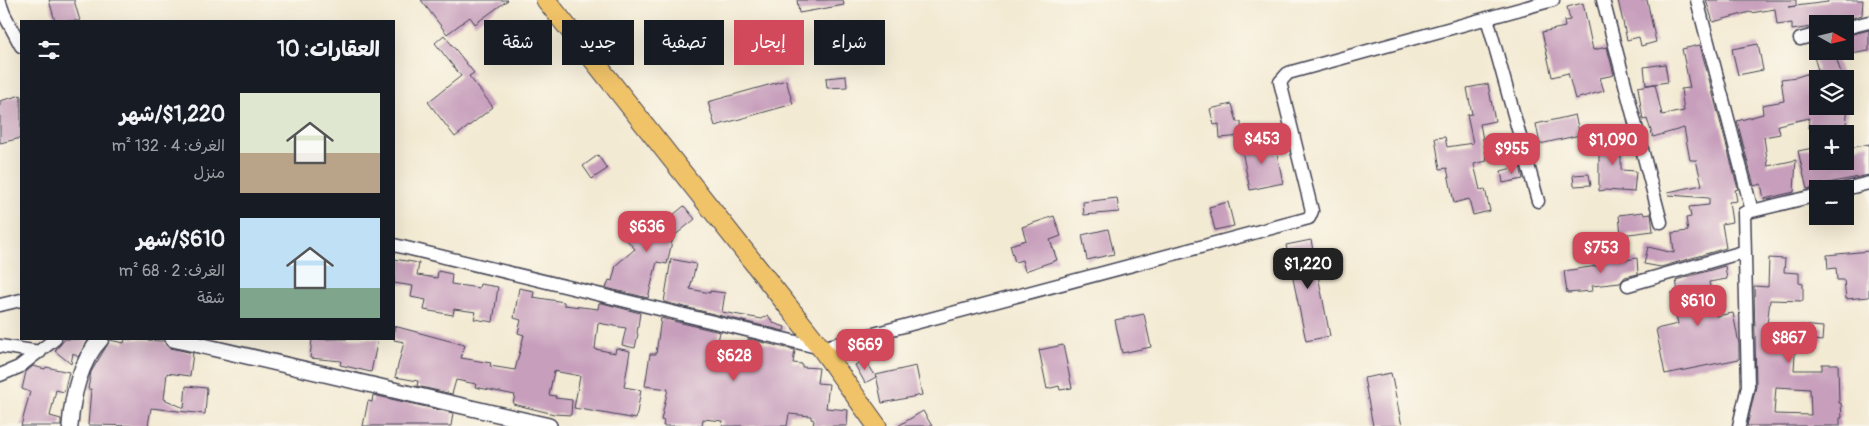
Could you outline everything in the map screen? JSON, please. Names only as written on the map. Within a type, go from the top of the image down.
[{"type":"main road","points":[[546,0],[821,348],[876,426]]},
{"type":"street","points":[[395,245],[821,348],[1310,218],[1312,211],[1280,82],[1288,73],[1553,0]]},
{"type":"street","points":[[1603,0],[1661,222]]},
{"type":"street","points":[[1697,0],[1752,211]]},
{"type":"street","points":[[0,3],[20,44]]},
{"type":"street","points":[[1487,18],[1538,201]]},
{"type":"street","points":[[1854,26],[1869,22]]},
{"type":"street","points":[[1800,38],[1809,36]]},
{"type":"street","points":[[1854,187],[1869,183]]},
{"type":"street","points":[[1740,426],[1748,386],[1744,213],[1809,197]]},
{"type":"street","points":[[1628,285],[1744,252]]},
{"type":"street","points":[[0,305],[20,300]]},
{"type":"street","points":[[0,376],[19,367],[54,340]]},
{"type":"street","points":[[70,426],[80,377],[92,348],[100,340]]},
{"type":"street","points":[[177,340],[549,426]]},
{"type":"street","points":[[0,346],[40,352]]},
{"type":"building","points":[[49,0],[74,0],[80,20],[55,20]]},
{"type":"building","points":[[421,0],[508,0],[475,24],[470,17],[447,34]]},
{"type":"building","points":[[797,0],[843,0],[844,5],[799,13]]},
{"type":"building","points":[[1618,0],[1647,0],[1656,42],[1641,46],[1639,37],[1627,40]]},
{"type":"building","points":[[1706,0],[1796,0],[1796,6],[1828,2],[1827,0],[1863,0],[1862,15],[1854,17],[1854,15],[1809,15],[1809,27],[1792,30],[1792,23],[1777,25],[1775,9],[1750,12],[1713,22]]},
{"type":"building","points":[[1583,3],[1593,50],[1607,47],[1614,75],[1600,78],[1604,91],[1575,99],[1568,73],[1552,77],[1542,32],[1565,27],[1564,21],[1570,20],[1567,7]]},
{"type":"building","points":[[1869,30],[1869,51],[1854,54],[1854,34]]},
{"type":"building","points":[[444,35],[474,73],[469,76],[493,107],[455,137],[428,102],[461,76],[435,43]]},
{"type":"building","points":[[1758,44],[1763,70],[1738,75],[1732,49]]},
{"type":"building","points":[[1700,45],[1738,189],[1735,190],[1737,201],[1729,202],[1732,222],[1722,224],[1726,248],[1661,267],[1644,264],[1648,247],[1674,253],[1672,233],[1688,231],[1686,218],[1691,217],[1689,207],[1709,205],[1709,198],[1669,195],[1668,192],[1702,185],[1696,160],[1690,160],[1684,128],[1653,137],[1647,119],[1643,120],[1638,87],[1655,84],[1662,115],[1684,111],[1681,89],[1690,88],[1682,49]]},
{"type":"building","points":[[1815,60],[1837,60],[1840,70],[1818,70]]},
{"type":"building","points":[[1665,64],[1668,82],[1646,85],[1644,67]]},
{"type":"building","points":[[1809,73],[1809,115],[1847,115],[1846,125],[1809,125],[1808,128],[1809,118],[1778,125],[1780,134],[1764,137],[1768,166],[1796,160],[1794,192],[1764,199],[1761,184],[1754,186],[1737,121],[1763,114],[1762,105],[1784,101],[1781,79]]},
{"type":"building","points":[[846,76],[847,87],[827,88],[826,78]]},
{"type":"building","points":[[786,80],[793,104],[715,126],[708,102]]},
{"type":"building","points":[[1488,84],[1495,121],[1480,124],[1487,161],[1474,164],[1480,190],[1485,189],[1490,211],[1473,215],[1469,199],[1454,203],[1447,168],[1440,169],[1435,138],[1445,137],[1447,147],[1473,143],[1467,115],[1472,114],[1467,88]]},
{"type":"building","points":[[20,95],[20,138],[0,143],[0,101]]},
{"type":"building","points":[[1232,104],[1237,122],[1241,122],[1242,136],[1220,138],[1219,124],[1214,125],[1210,109]]},
{"type":"building","points":[[1575,115],[1580,135],[1540,144],[1536,124]]},
{"type":"building","points":[[1599,134],[1621,134],[1621,170],[1636,171],[1634,192],[1599,191]]},
{"type":"building","points":[[1274,139],[1283,183],[1250,190],[1241,146]]},
{"type":"building","points":[[1869,144],[1869,175],[1844,180],[1809,180],[1809,189],[1807,189],[1798,151],[1809,149],[1809,170],[1854,170],[1854,147]]},
{"type":"building","points":[[598,155],[607,169],[592,179],[583,166]]},
{"type":"building","points":[[1520,166],[1523,179],[1503,183],[1501,171]]},
{"type":"building","points":[[1589,174],[1591,185],[1574,186],[1573,175]]},
{"type":"building","points":[[1117,198],[1119,212],[1084,215],[1083,202]]},
{"type":"building","points":[[1228,202],[1234,226],[1215,230],[1209,207]]},
{"type":"building","points":[[684,206],[695,219],[673,237],[667,264],[657,262],[648,298],[606,288],[609,280],[612,281],[616,265],[635,249],[624,237],[651,214],[661,225]]},
{"type":"building","points":[[1643,212],[1644,215],[1651,214],[1653,231],[1621,235],[1619,215]]},
{"type":"building","points":[[1054,216],[1061,236],[1050,240],[1057,260],[1025,271],[1022,260],[1015,262],[1010,245],[1026,240],[1022,227]]},
{"type":"building","points":[[1108,229],[1114,254],[1087,260],[1082,235]]},
{"type":"building","points":[[1311,240],[1330,336],[1306,341],[1286,245]]},
{"type":"building","points":[[1869,251],[1869,297],[1846,299],[1844,280],[1837,280],[1836,268],[1828,269],[1827,255]]},
{"type":"building","points":[[1625,253],[1626,260],[1637,258],[1638,274],[1625,277],[1620,283],[1592,286],[1593,291],[1567,293],[1564,271],[1597,266],[1597,261],[1604,261],[1603,256]]},
{"type":"building","points":[[1769,258],[1785,259],[1784,272],[1799,273],[1799,283],[1803,284],[1803,301],[1770,300],[1767,325],[1823,327],[1822,341],[1796,338],[1794,370],[1822,370],[1822,364],[1838,364],[1839,403],[1841,403],[1842,418],[1840,418],[1840,426],[1747,426],[1756,386],[1754,286],[1768,287]],"holes":[[[1776,387],[1810,389],[1811,415],[1774,414]]]},
{"type":"building","points":[[395,259],[419,263],[417,275],[437,278],[438,271],[452,274],[451,284],[479,288],[480,284],[498,287],[493,322],[474,319],[476,312],[454,309],[453,315],[424,310],[426,300],[411,297],[413,286],[395,283]]},
{"type":"building","points":[[671,259],[696,264],[690,289],[710,293],[710,291],[725,293],[722,312],[762,319],[768,315],[773,323],[785,327],[784,331],[664,302]]},
{"type":"building","points":[[1725,266],[1727,279],[1709,282],[1716,316],[1733,313],[1739,344],[1739,359],[1665,374],[1656,329],[1678,324],[1671,293],[1678,292],[1676,280]]},
{"type":"building","points":[[519,288],[534,291],[533,297],[564,302],[564,305],[598,309],[599,303],[602,303],[640,313],[635,348],[622,345],[626,328],[598,323],[595,349],[615,353],[616,348],[630,351],[624,387],[641,390],[636,419],[574,408],[580,376],[554,371],[549,395],[556,396],[555,398],[572,400],[571,415],[554,414],[513,404],[515,395],[475,387],[476,384],[456,380],[452,394],[417,386],[418,381],[395,377],[404,342],[394,340],[395,326],[465,345],[461,358],[491,363],[490,366],[515,370],[524,335],[518,333],[521,320],[514,318]]},
{"type":"building","points":[[1144,314],[1151,347],[1122,353],[1115,320]]},
{"type":"building","points":[[661,318],[720,332],[716,350],[745,355],[748,339],[795,350],[793,363],[802,364],[802,367],[819,368],[817,383],[829,384],[826,408],[848,410],[847,426],[813,426],[814,420],[811,419],[811,416],[789,414],[787,426],[722,426],[723,421],[703,419],[702,426],[663,426],[664,421],[661,420],[668,389],[645,386],[650,354],[656,354]]},
{"type":"building","points":[[64,340],[88,340],[78,357],[73,353],[71,364],[55,351]]},
{"type":"building","points":[[110,340],[124,343],[125,340],[164,341],[170,348],[193,353],[190,376],[167,373],[164,399],[184,408],[186,386],[207,388],[205,414],[151,408],[148,426],[88,425],[91,389],[88,389],[91,372]]},
{"type":"building","points":[[312,340],[378,340],[371,372],[340,365],[341,361],[310,358]]},
{"type":"building","points":[[1063,345],[1072,388],[1060,390],[1059,386],[1047,389],[1039,350]]},
{"type":"building","points":[[865,359],[876,377],[865,383],[855,365]]},
{"type":"building","points":[[33,366],[69,372],[64,392],[56,390],[50,416],[61,419],[61,426],[21,426],[30,392],[22,389],[26,372]]},
{"type":"building","points":[[916,366],[922,395],[882,403],[876,375]]},
{"type":"building","points":[[1391,373],[1402,426],[1373,426],[1364,378]]},
{"type":"building","points":[[373,395],[453,413],[451,426],[363,426],[368,401],[372,402]]},
{"type":"building","points":[[923,411],[932,426],[898,426]]}]
